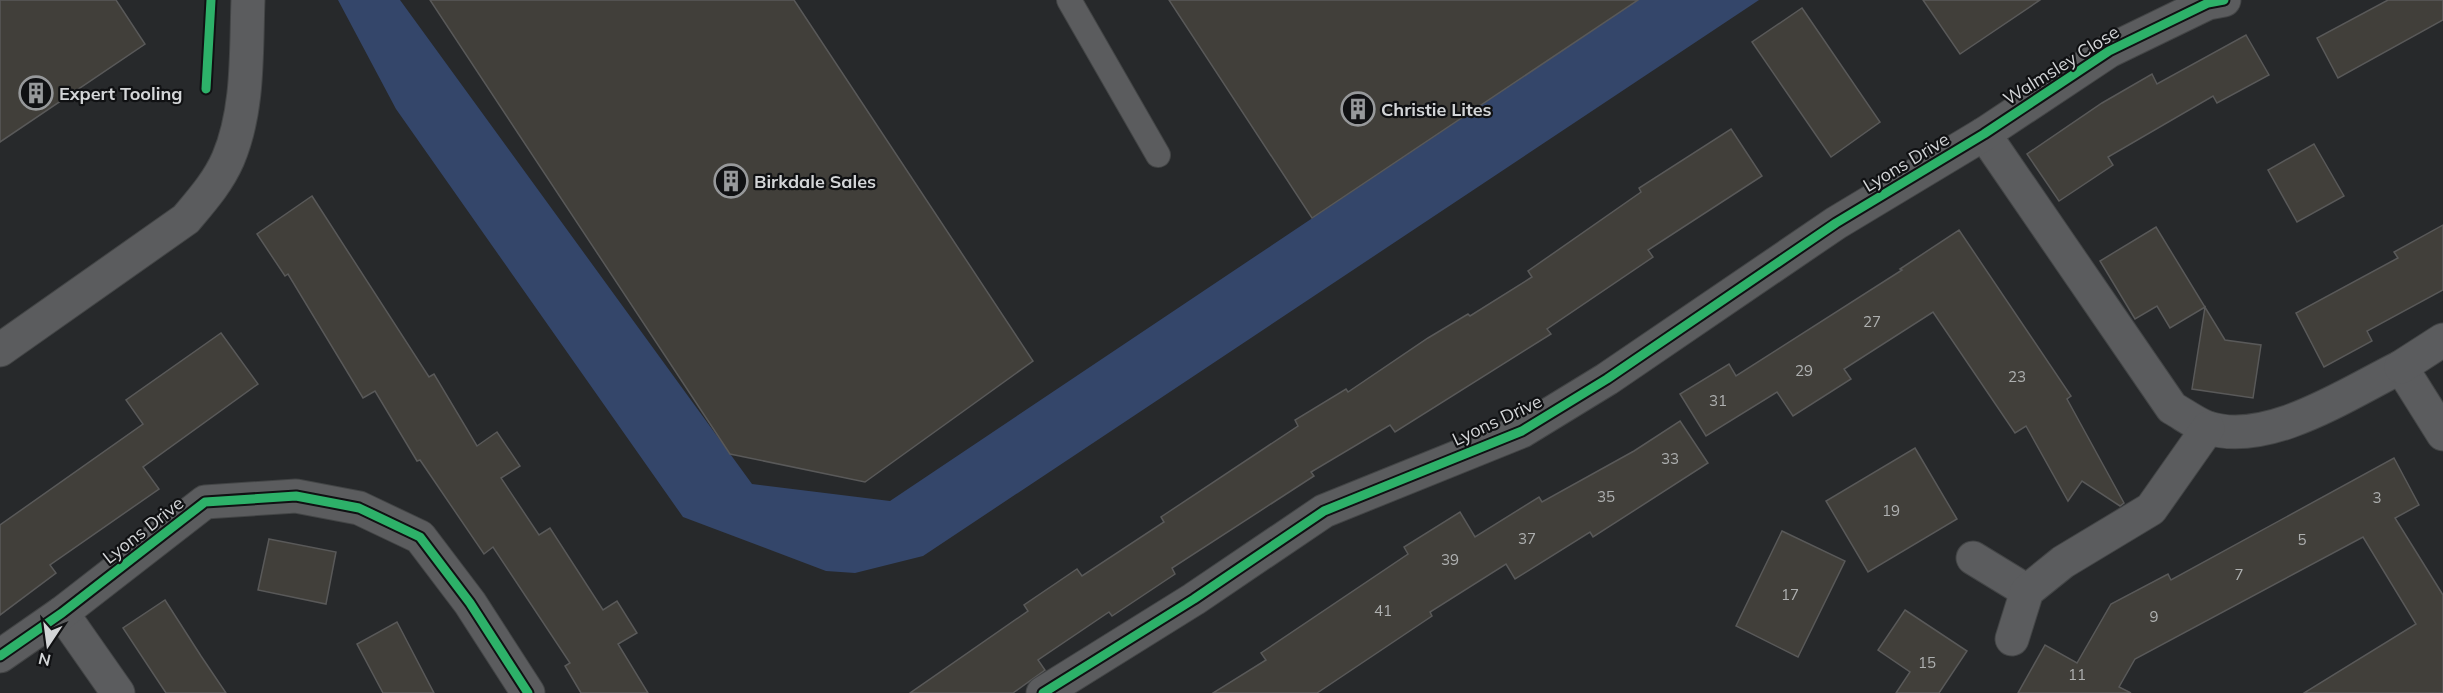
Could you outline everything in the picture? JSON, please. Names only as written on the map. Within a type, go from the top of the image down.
[{"type":"street","points":[[0,350],[186,219],[210,190],[228,159],[244,94],[248,0]]},
{"type":"street","name":"Walmsley Close","points":[[1984,134],[2109,51],[2208,3],[2224,0]]},
{"type":"street","points":[[1984,134],[2172,408],[2208,428],[2248,432],[2292,421],[2401,367],[2443,340]]},
{"type":"street","name":"Lyons Drive","points":[[1043,693],[1194,599],[1324,511],[1522,430],[1607,379],[1836,223],[1984,134]]},
{"type":"street","points":[[2401,367],[2443,434]]},
{"type":"street","points":[[2012,639],[2026,591],[2063,562],[2151,509],[2208,428]]},
{"type":"street","name":"Lyons Drive","points":[[0,656],[62,613],[205,502],[296,496],[359,508],[420,537],[470,603],[528,693]]},
{"type":"street","points":[[1973,558],[2026,591]]},
{"type":"street","points":[[62,613],[118,693]]},
{"type":"lane","points":[[1069,0],[1158,155]]},
{"type":"shaded area","points":[[338,0],[400,0],[752,484],[890,501],[1638,0],[1759,0],[923,556],[855,573],[826,571],[683,517],[396,109]]},
{"type":"building","name":"Expert Tooling","points":[[0,0],[116,0],[145,44],[0,142]]},
{"type":"building","name":"Birkdale Sales","points":[[430,0],[794,0],[1033,361],[865,482],[730,454]]},
{"type":"building","name":"Christie Lites","points":[[1169,0],[1638,0],[1312,218]]},
{"type":"building","points":[[1923,0],[2040,0],[1960,54]]},
{"type":"building","points":[[2388,0],[2443,0],[2443,20],[2338,78],[2317,38]]},
{"type":"building","points":[[1802,8],[1880,122],[1831,157],[1752,42]]},
{"type":"building","points":[[2246,35],[2269,75],[2217,103],[2213,96],[2108,157],[2113,165],[2059,201],[2027,154],[2102,103],[2152,74],[2157,84]]},
{"type":"building","points":[[1731,129],[1762,176],[1648,250],[1653,257],[1547,329],[1551,334],[1395,432],[1390,425],[1311,472],[1314,476],[1172,568],[1175,574],[1112,616],[1109,612],[1038,660],[1045,670],[1013,693],[910,693],[1028,611],[1024,605],[1077,569],[1082,576],[1164,522],[1161,517],[1298,426],[1295,420],[1346,389],[1348,392],[1428,338],[1468,314],[1470,316],[1532,277],[1528,271],[1641,192],[1639,188]]},
{"type":"building","points":[[2314,144],[2344,196],[2297,222],[2268,170]]},
{"type":"building","points":[[312,196],[429,377],[434,374],[477,446],[497,432],[520,466],[501,478],[539,535],[550,528],[603,610],[617,601],[637,633],[618,644],[648,693],[581,693],[565,666],[570,663],[493,547],[484,554],[420,460],[417,461],[375,391],[363,398],[288,274],[285,276],[257,234]]},
{"type":"building","points":[[2443,225],[2443,290],[2367,331],[2372,341],[2324,367],[2296,313],[2398,258],[2394,252]]},
{"type":"building","points":[[2156,227],[2205,307],[2170,328],[2157,306],[2135,319],[2100,261]]},
{"type":"building","points":[[1959,230],[2071,396],[2067,399],[2124,503],[2120,506],[2082,481],[2068,501],[2026,426],[2015,433],[1933,312],[1844,369],[1851,379],[1793,416],[1777,392],[1706,436],[1680,394],[1729,364],[1736,376],[1902,270],[1900,269]]},
{"type":"building","points":[[2205,307],[2225,340],[2261,345],[2253,398],[2192,389]]},
{"type":"building","points":[[221,333],[258,384],[143,467],[159,489],[50,565],[56,573],[0,615],[0,525],[143,424],[126,400]]},
{"type":"building","points":[[1680,421],[1708,463],[1593,537],[1590,532],[1515,579],[1506,564],[1430,612],[1432,616],[1317,693],[1213,693],[1266,660],[1261,653],[1408,554],[1404,547],[1460,512],[1475,537],[1539,497],[1542,502],[1634,451]]},
{"type":"building","points":[[1915,448],[1957,519],[1868,572],[1826,501]]},
{"type":"building","points":[[2394,458],[2419,505],[2395,518],[2443,595],[2443,693],[2304,693],[2416,624],[2363,537],[2135,659],[2119,687],[2131,693],[2018,693],[2045,645],[2077,663],[2111,604],[2168,574],[2171,580]]},
{"type":"building","points":[[1782,531],[1845,561],[1798,657],[1736,626]]},
{"type":"building","points":[[269,539],[336,552],[326,604],[258,590]]},
{"type":"building","points":[[165,600],[226,693],[166,693],[123,628]]},
{"type":"building","points":[[1905,610],[1967,651],[1939,693],[1896,693],[1910,672],[1878,650]]},
{"type":"building","points":[[397,622],[434,693],[383,693],[357,644]]},
{"type":"cycle path","points":[[206,89],[211,0]]},
{"type":"cycle path","points":[[1043,693],[1194,599],[1324,511],[1522,431],[1607,379],[1836,223],[1984,134],[2109,51],[2208,3],[2224,0]]},
{"type":"cycle path","points":[[0,656],[62,613],[205,502],[296,496],[359,508],[420,537],[470,603],[528,693]]},
{"type":"place","name":"Expert Tooling","points":[[36,93]]},
{"type":"place","name":"Christie Lites","points":[[1358,109]]},
{"type":"place","name":"Birkdale Sales","points":[[731,181]]}]
